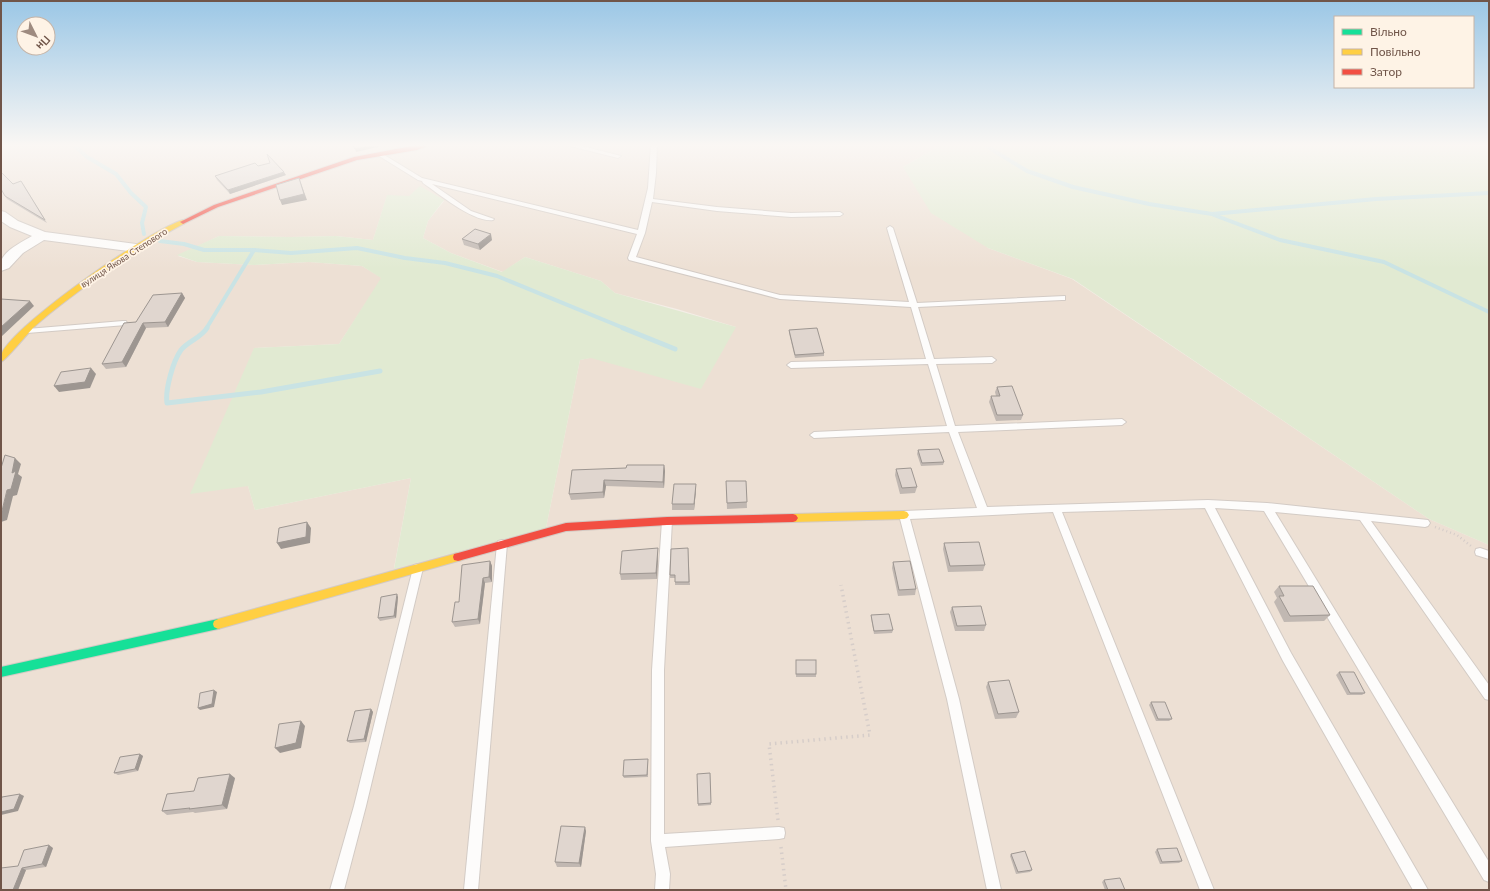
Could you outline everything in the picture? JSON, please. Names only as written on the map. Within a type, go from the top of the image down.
[{"type":"street","name":"вулиця Якова Степового","points":[[1,359],[10,346],[51,308],[136,248],[169,229],[216,206],[274,186]]},
{"type":"street","points":[[1,215],[14,224],[42,236],[136,248]]},
{"type":"street","points":[[1,267],[5,266],[11,256],[42,236]]},
{"type":"street","points":[[1,672],[229,621],[326,595],[418,567],[566,527],[667,522],[904,515]]},
{"type":"lane","points":[[430,186],[469,212],[491,219]]},
{"type":"lane","points":[[447,186],[642,233]]},
{"type":"lane","points":[[651,186],[642,233],[632,258],[738,287],[780,297],[913,305],[1062,298]]},
{"type":"lane","points":[[649,200],[717,209],[791,215],[840,214]]},
{"type":"lane","points":[[890,228],[952,429],[983,510]]},
{"type":"lane","points":[[25,332],[123,323]]},
{"type":"lane","points":[[791,365],[992,360]]},
{"type":"lane","points":[[814,435],[1122,422]]},
{"type":"lane","points":[[1208,504],[1287,657],[1421,890]]},
{"type":"lane","points":[[994,890],[953,699],[904,515],[983,510],[1208,504],[1267,507],[1425,523]]},
{"type":"lane","points":[[1267,507],[1489,875]]},
{"type":"lane","points":[[1056,508],[1207,890]]},
{"type":"lane","points":[[1362,516],[1489,694]]},
{"type":"lane","points":[[662,890],[663,874],[658,841],[658,670],[667,522]]},
{"type":"lane","points":[[471,890],[502,544]]},
{"type":"lane","points":[[337,890],[360,806],[418,567]]},
{"type":"lane","points":[[658,841],[779,833]]},
{"type":"path","points":[[1425,523],[1456,535],[1485,553]]},
{"type":"path","points":[[786,890],[769,744],[870,735],[841,585]]},
{"type":"shaded area","points":[[1,186],[922,186],[988,248],[1072,279],[1429,519],[1489,545],[1489,890],[1,890]],"holes":[[[387,196],[409,196],[444,201],[428,221],[423,238],[451,253],[503,272],[525,257],[601,281],[615,293],[677,309],[736,327],[580,360],[546,528],[394,568],[411,478],[255,510],[248,486],[254,348],[339,344],[382,278],[362,266],[309,262],[254,265],[197,262],[178,256],[219,236],[336,236],[373,240]]]},
{"type":"green space","points":[[420,186],[444,200],[428,221],[423,238],[451,253],[502,272],[525,257],[601,281],[615,293],[736,327],[701,389],[591,358],[580,360],[546,528],[394,569],[411,478],[255,510],[248,486],[190,494],[254,348],[339,344],[381,278],[362,266],[309,262],[254,265],[197,262],[177,255],[219,236],[336,236],[373,240],[387,195],[409,196]]},
{"type":"green space","points":[[914,186],[1489,186],[1489,545],[1429,519],[1073,279],[988,248],[931,213]]},
{"type":"building","points":[[1,186],[24,186],[45,220],[5,196],[1,189]]},
{"type":"building","points":[[224,186],[242,186],[228,190]]},
{"type":"building","points":[[276,186],[301,186],[304,194],[280,200]]},
{"type":"building","points":[[475,229],[491,234],[478,244],[462,239]]},
{"type":"building","points":[[182,293],[165,322],[143,323],[122,362],[102,364],[124,323],[136,322],[153,295]]},
{"type":"building","points":[[1,299],[30,301],[1,327]]},
{"type":"building","points":[[817,328],[824,353],[795,355],[789,330]]},
{"type":"building","points":[[91,368],[85,382],[54,386],[61,372]]},
{"type":"building","points":[[1012,386],[1023,415],[997,415],[991,396],[1000,396],[997,387]]},
{"type":"building","points":[[939,449],[944,462],[922,463],[918,450]]},
{"type":"building","points":[[5,455],[15,458],[12,473],[16,471],[11,489],[7,490],[1,515],[1,468]]},
{"type":"building","points":[[627,465],[664,465],[663,482],[604,480],[603,492],[569,494],[572,470],[626,468]]},
{"type":"building","points":[[911,468],[917,487],[902,488],[896,469]]},
{"type":"building","points":[[726,481],[746,481],[747,502],[727,503]]},
{"type":"building","points":[[674,484],[696,484],[694,504],[672,504]]},
{"type":"building","points":[[307,522],[306,537],[277,543],[279,528]]},
{"type":"building","points":[[979,542],[985,565],[950,566],[944,543]]},
{"type":"building","points":[[658,548],[656,573],[620,574],[622,551]]},
{"type":"building","points":[[688,548],[689,582],[675,582],[675,575],[670,575],[671,549]]},
{"type":"building","points":[[490,561],[489,577],[483,578],[478,619],[452,622],[455,602],[459,602],[462,565]]},
{"type":"building","points":[[910,561],[916,589],[899,590],[893,562]]},
{"type":"building","points":[[1279,586],[1313,586],[1330,615],[1290,616],[1279,596],[1284,596]]},
{"type":"building","points":[[397,594],[394,616],[378,618],[381,597]]},
{"type":"building","points":[[981,606],[986,625],[957,626],[952,607]]},
{"type":"building","points":[[889,614],[893,630],[874,631],[871,615]]},
{"type":"building","points":[[796,660],[816,660],[816,674],[796,674]]},
{"type":"building","points":[[1339,672],[1354,672],[1365,693],[1350,693]]},
{"type":"building","points":[[1009,680],[1019,712],[998,714],[988,682]]},
{"type":"building","points":[[214,690],[212,704],[198,708],[200,693]]},
{"type":"building","points":[[1151,702],[1165,702],[1172,719],[1158,719]]},
{"type":"building","points":[[371,709],[364,739],[347,741],[355,711]]},
{"type":"building","points":[[301,721],[296,743],[275,748],[279,724]]},
{"type":"building","points":[[140,754],[135,769],[114,773],[120,757]]},
{"type":"building","points":[[648,759],[647,775],[623,776],[624,760]]},
{"type":"building","points":[[710,773],[711,803],[698,804],[697,774]]},
{"type":"building","points":[[230,774],[222,805],[162,811],[167,794],[194,791],[198,778]]},
{"type":"building","points":[[20,794],[14,809],[1,812],[2,797]]},
{"type":"building","points":[[561,826],[585,827],[579,863],[555,862]]},
{"type":"building","points":[[49,845],[42,864],[22,868],[13,890],[1,890],[1,868],[18,866],[24,850]]},
{"type":"building","points":[[1177,848],[1182,861],[1162,862],[1157,849]]},
{"type":"building","points":[[1025,851],[1032,870],[1018,872],[1011,854]]},
{"type":"building","points":[[1120,878],[1125,890],[1108,890],[1104,880]]},
{"type":"waterway","points":[[125,186],[146,207],[142,223],[144,234]]},
{"type":"waterway","points":[[1069,186],[1149,204],[1212,214],[1376,199],[1489,193]]},
{"type":"waterway","points":[[1214,215],[1280,240],[1384,262],[1489,312]]},
{"type":"waterway","points":[[160,241],[184,244],[204,250],[254,250]]},
{"type":"waterway","points":[[254,250],[291,253],[357,248],[405,258],[445,263],[497,276],[626,329]]},
{"type":"waterway","points":[[206,329],[254,250]]},
{"type":"waterway","points":[[623,328],[675,349]]},
{"type":"waterway","points":[[206,329],[184,347],[178,355],[168,383],[167,403],[261,392],[380,371]]},
{"type":"traffic: fast","points":[[1,672],[218,624]]},
{"type":"traffic: slow","points":[[1,359],[20,336],[54,306],[135,249],[183,222]]},
{"type":"traffic: slow","points":[[793,518],[904,515]]},
{"type":"traffic: slow","points":[[218,624],[458,557]]},
{"type":"traffic: jam","points":[[183,222],[216,206],[276,186]]},
{"type":"traffic: jam","points":[[458,557],[566,527],[667,521],[793,518]]}]
